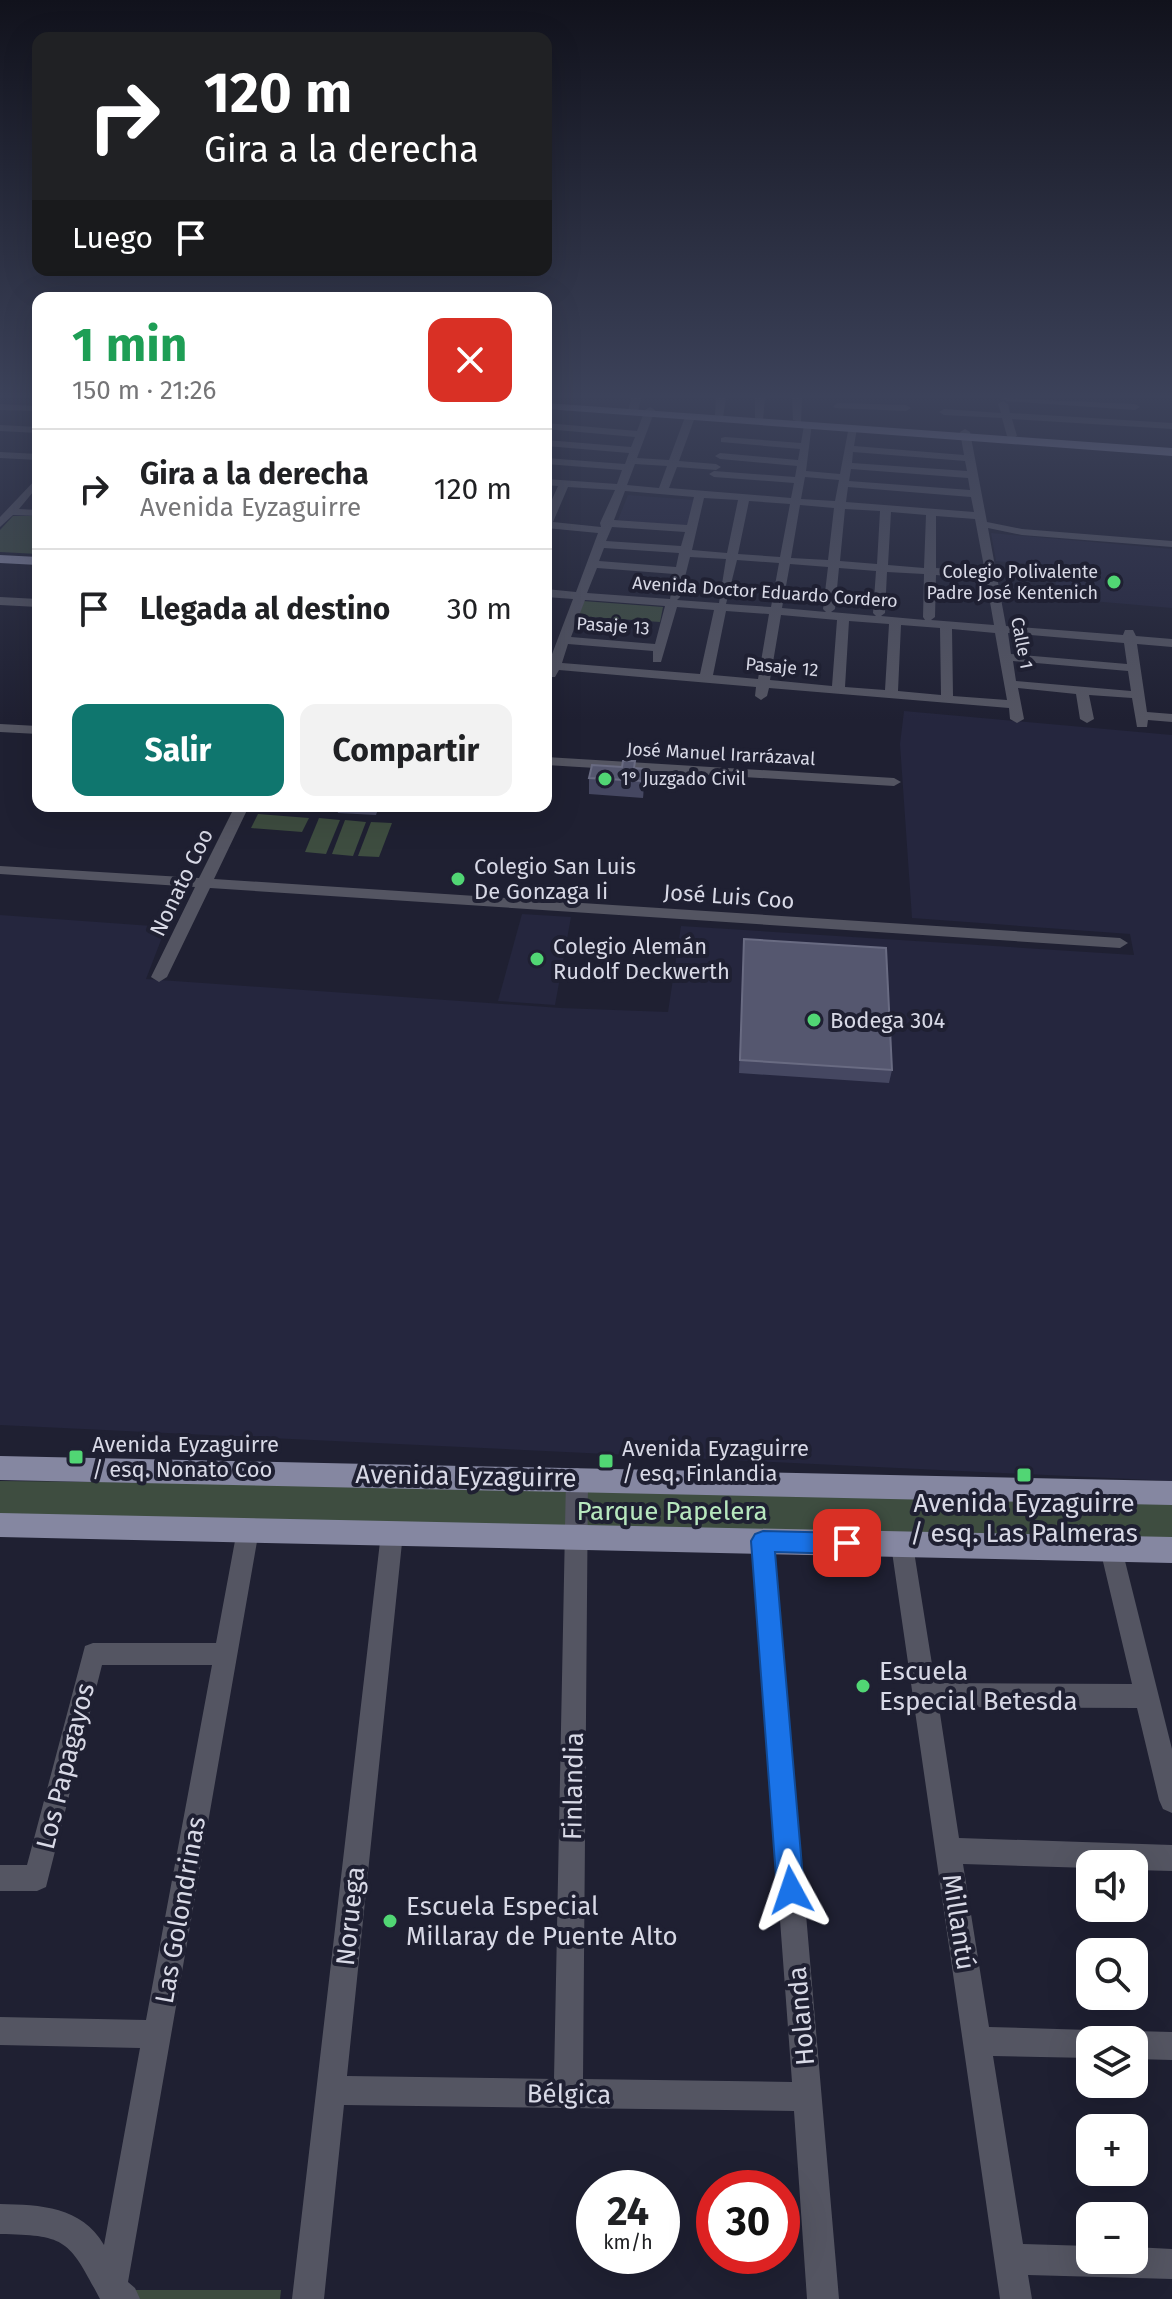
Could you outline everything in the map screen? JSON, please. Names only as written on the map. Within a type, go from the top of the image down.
[{"type":"main road","points":[[0,559],[32,561]]},
{"type":"main road","name":"Avenida Eyzaguirre","points":[[0,1468],[1172,1493]]},
{"type":"main road","points":[[0,1525],[1172,1550]]},
{"type":"street","points":[[0,524],[16,505]]},
{"type":"street","points":[[552,665],[612,505]]},
{"type":"street","points":[[653,674],[700,505]]},
{"type":"street","points":[[706,678],[743,505]]},
{"type":"street","points":[[762,690],[792,505]]},
{"type":"street","points":[[829,609],[840,505]]},
{"type":"street","points":[[843,505],[931,512],[982,520],[1022,532],[1172,544]]},
{"type":"street","name":"Calle 1","points":[[979,505],[1016,712]]},
{"type":"street","points":[[879,613],[886,509]]},
{"type":"street","points":[[10,512],[32,513]]},
{"type":"street","points":[[929,617],[931,512]]},
{"type":"street","points":[[552,525],[691,529]]},
{"type":"street","points":[[598,544],[991,576]]},
{"type":"street","points":[[591,564],[680,571]]},
{"type":"street","name":"Avenida Doctor Eduardo Cordero","points":[[552,591],[1172,640]]},
{"type":"street","points":[[0,601],[32,603]]},
{"type":"street","name":"Avenida Doctor Eduardo Cordero","points":[[775,608],[829,609],[1000,626]]},
{"type":"street","points":[[838,690],[843,616]]},
{"type":"street","points":[[891,694],[895,620]]},
{"type":"street","points":[[946,624],[947,699]]},
{"type":"street","points":[[1129,636],[1141,720],[1172,718]]},
{"type":"street","name":"Pasaje 13","points":[[563,640],[660,648]]},
{"type":"street","points":[[1006,657],[1134,668]]},
{"type":"street","name":"Pasaje 12","points":[[552,669],[706,678],[762,690],[838,690],[947,699],[1016,712]]},
{"type":"street","points":[[1011,684],[1137,695]]},
{"type":"street","points":[[1082,690],[1087,719]]},
{"type":"street","points":[[0,728],[32,730]]},
{"type":"street","name":"José Manuel Irarrázaval","points":[[552,761],[894,782]]},
{"type":"street","name":"Nonato Coo","points":[[159,977],[239,812]]},
{"type":"street","name":"José Luis Coo","points":[[0,870],[1120,943]]},
{"type":"street","name":"Finlandia","points":[[568,2094],[577,1478]]},
{"type":"street","name":"Las Golondrinas","points":[[117,2294],[157,2034],[248,1530]]},
{"type":"street","name":"Noruega","points":[[308,2299],[392,1533]]},
{"type":"street","name":"Holanda","points":[[763,1541],[823,2299]]},
{"type":"street","name":"Millantú","points":[[902,1545],[1016,2299]]},
{"type":"street","points":[[1111,1549],[1172,1800]]},
{"type":"street","name":"Los Papagayos","points":[[0,1878],[37,1878],[93,1654],[226,1654]]},
{"type":"street","points":[[925,1695],[1147,1696]]},
{"type":"street","points":[[949,1851],[1172,1858]]},
{"type":"street","points":[[0,2031],[157,2034]]},
{"type":"street","points":[[977,2041],[1076,2044]]},
{"type":"street","points":[[1148,2045],[1172,2046]]},
{"type":"street","name":"Bélgica","points":[[331,2090],[807,2097]]},
{"type":"street","points":[[0,2219],[46,2220],[68,2227],[86,2243],[117,2294]]},
{"type":"street","points":[[1010,2259],[1172,2264]]},
{"type":"shaded area","points":[[624,505],[693,505],[687,526],[618,520]]},
{"type":"shaded area","name":"Colegio Polivalente Padre José Kentenich","points":[[991,533],[1172,549],[1172,608],[1058,598],[1053,566],[996,561]]},
{"type":"shaded area","points":[[904,711],[1172,735],[1172,1481],[0,1425],[0,915],[166,927],[146,979],[561,1008],[668,1012],[681,926],[1134,955],[1130,934],[912,918],[900,744]]},
{"type":"shaded area","name":"Colegio Alemán Rudolf Deckwerth","points":[[522,914],[571,917],[555,1005],[498,1001]]},
{"type":"green space","points":[[13,516],[32,516],[32,554],[0,552],[0,530]]},
{"type":"green space","points":[[583,601],[663,607],[660,622],[578,616]]},
{"type":"green space","points":[[258,814],[309,818],[302,832],[251,828]]},
{"type":"green space","points":[[319,818],[340,820],[326,854],[305,852]]},
{"type":"green space","points":[[345,820],[366,822],[353,856],[332,854]]},
{"type":"green space","points":[[371,822],[392,823],[379,857],[358,856]]},
{"type":"green space","name":"Parque Papelera","points":[[0,1481],[635,1487],[1172,1502],[1172,1548],[0,1516]]},
{"type":"green space","points":[[119,2290],[281,2290],[280,2299],[118,2299]]},
{"type":"building","points":[[623,761],[635,761],[634,768],[645,769],[643,781],[589,778],[592,765],[622,767]]},
{"type":"building","name":"Bodega 304","points":[[744,939],[886,948],[892,1070],[740,1060]]},
{"type":"place","name":"Colegio Polivalente Padre José Kentenich","points":[[1114,582]]},
{"type":"place","name":"1° Juzgado Civil","points":[[605,779]]},
{"type":"place","name":"Colegio San Luis De Gonzaga Ii","points":[[458,879]]},
{"type":"place","name":"Colegio Alemán Rudolf Deckwerth","points":[[537,959]]},
{"type":"place","name":"Bodega 304","points":[[814,1020]]},
{"type":"place","name":"Avenida Eyzaguirre / esq. Nonato Coo","points":[[76,1457]]},
{"type":"place","name":"Avenida Eyzaguirre / esq. Finlandia","points":[[606,1461]]},
{"type":"place","name":"Avenida Eyzaguirre / esq. Las Palmeras","points":[[1024,1475]]},
{"type":"place","name":"Escuela Especial Betesda","points":[[863,1686]]},
{"type":"place","name":"Escuela Especial Millaray de Puente Alto","points":[[390,1921]]},
{"type":"route","points":[[791,1890],[763,1541],[847,1543]]}]
